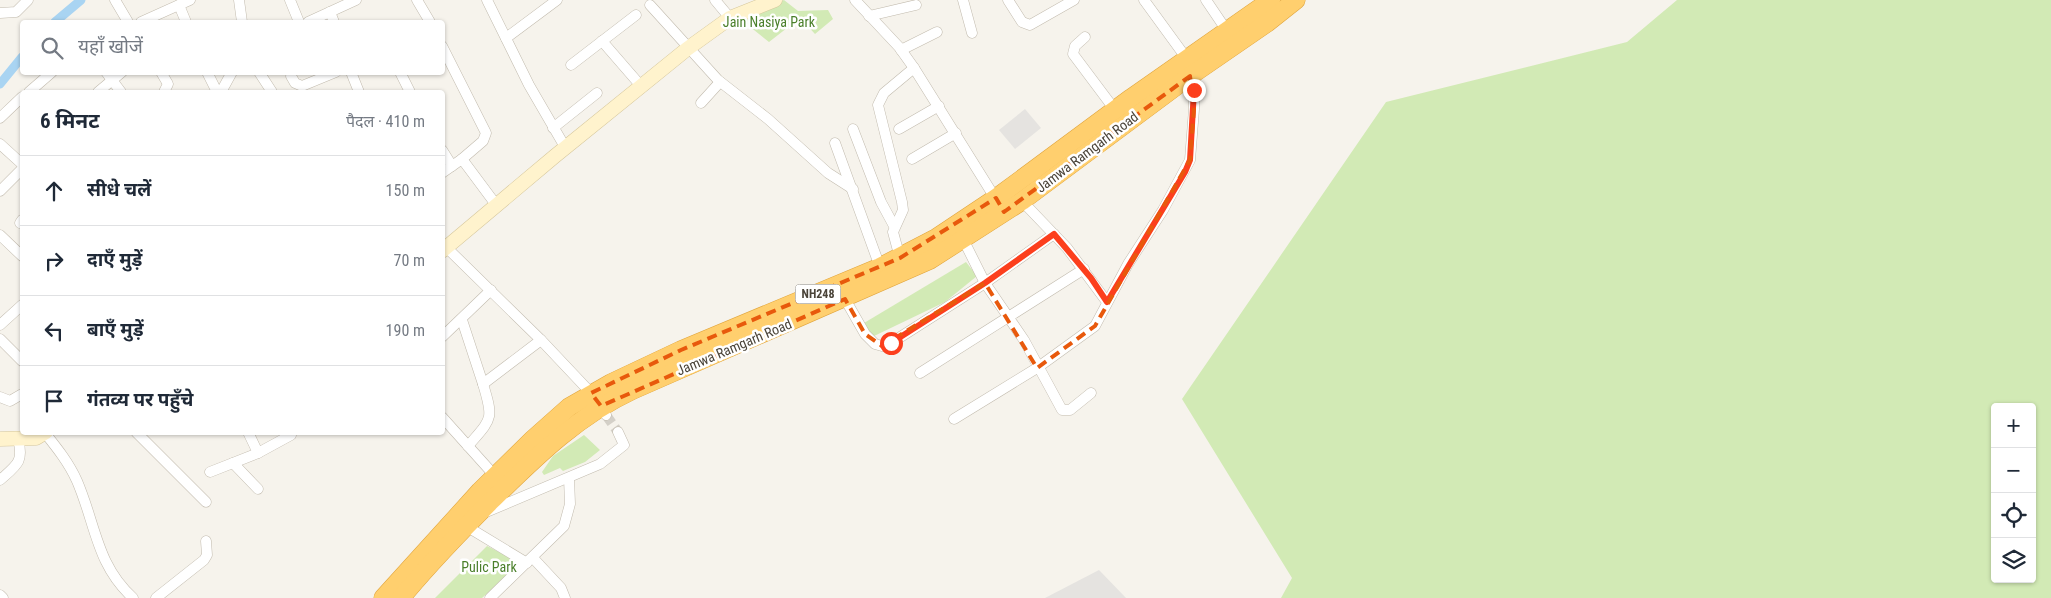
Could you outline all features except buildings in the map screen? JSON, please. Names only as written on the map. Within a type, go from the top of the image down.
[{"type":"highway","name":"Jamwa Ramgarh Road","points":[[408,595],[471,522],[558,437],[600,405],[681,350],[880,268],[959,224],[1000,205],[1022,201],[1188,67],[1227,31],[1270,0]]},
{"type":"highway","name":"Jamwa Ramgarh Road","points":[[383,598],[495,476],[555,419],[600,405],[906,272],[963,239],[1000,205],[1115,110],[1267,23],[1296,0]]},
{"type":"street","points":[[0,13],[16,12],[28,0]]},
{"type":"street","points":[[115,0],[127,20]]},
{"type":"street","points":[[145,20],[190,0]]},
{"type":"street","points":[[239,0],[242,20]]},
{"type":"street","points":[[290,0],[298,20]]},
{"type":"street","points":[[312,20],[356,0]]},
{"type":"street","points":[[417,0],[429,20]]},
{"type":"street","points":[[488,0],[553,128],[565,147]]},
{"type":"street","points":[[506,38],[557,0]]},
{"type":"street","points":[[715,0],[730,18]]},
{"type":"street","points":[[600,405],[541,340],[491,290],[445,249],[565,147],[687,48],[730,18],[775,0]]},
{"type":"street","points":[[855,0],[901,50],[914,68],[1000,205]]},
{"type":"street","points":[[963,0],[972,33]]},
{"type":"street","points":[[1008,0],[1022,22],[1030,25],[1074,0]]},
{"type":"street","points":[[954,419],[1037,368],[1096,326],[1107,302],[1163,210],[1190,160],[1194,90],[1188,67],[1144,0]]},
{"type":"street","points":[[1206,0],[1227,31]]},
{"type":"street","points":[[179,5],[185,20]]},
{"type":"street","points":[[650,5],[687,48],[720,82],[768,119],[828,172],[852,189]]},
{"type":"street","points":[[870,16],[916,5]]},
{"type":"street","points":[[330,12],[333,20]]},
{"type":"street","points":[[571,65],[636,15]]},
{"type":"street","points":[[901,50],[937,32]]},
{"type":"street","points":[[1085,36],[1075,46],[1073,54],[1115,110]]},
{"type":"street","points":[[602,40],[641,86]]},
{"type":"street","points":[[445,52],[486,133],[482,141],[445,171]]},
{"type":"street","points":[[900,258],[893,232],[894,226],[903,210],[878,105],[884,93],[914,68]]},
{"type":"street","points":[[31,90],[49,75]]},
{"type":"street","points":[[163,75],[168,84],[165,90]]},
{"type":"street","points":[[209,75],[216,90]]},
{"type":"street","points":[[218,90],[230,75]]},
{"type":"street","points":[[261,75],[271,90]]},
{"type":"street","points":[[291,76],[295,83],[302,86],[329,75]]},
{"type":"street","points":[[352,75],[358,90]]},
{"type":"street","points":[[402,75],[409,90]]},
{"type":"street","points":[[99,90],[109,76],[120,90]]},
{"type":"street","points":[[700,103],[720,82]]},
{"type":"street","points":[[553,128],[597,93]]},
{"type":"street","points":[[0,118],[20,99]]},
{"type":"street","points":[[899,129],[939,106]]},
{"type":"street","points":[[853,129],[881,202],[894,226]]},
{"type":"street","points":[[912,159],[956,133]]},
{"type":"street","points":[[835,142],[880,268]]},
{"type":"street","points":[[0,144],[20,162]]},
{"type":"street","points":[[445,155],[452,166]]},
{"type":"street","points":[[462,159],[497,206]]},
{"type":"street","points":[[0,192],[20,171]]},
{"type":"street","points":[[1022,201],[1084,269],[1107,302]]},
{"type":"street","points":[[845,299],[865,334],[875,344],[882,346],[891,343],[985,283],[1054,234]]},
{"type":"street","points":[[0,235],[20,254]]},
{"type":"street","points":[[963,239],[985,283],[1024,340],[1037,368],[1062,410],[1070,410],[1091,393]]},
{"type":"street","points":[[920,373],[1084,269]]},
{"type":"street","points":[[445,334],[491,290]]},
{"type":"street","points":[[0,325],[20,307]]},
{"type":"street","points":[[462,320],[491,410],[488,423],[468,446]]},
{"type":"street","points":[[0,340],[20,359]]},
{"type":"street","points":[[483,384],[541,340]]},
{"type":"street","points":[[0,397],[10,401],[20,395]]},
{"type":"street","points":[[445,421],[495,476]]},
{"type":"street","points":[[471,522],[600,464],[624,445],[618,432]]},
{"type":"street","points":[[0,439],[36,438],[42,435]]},
{"type":"street","points":[[47,435],[68,464],[77,481],[107,568],[133,598]]},
{"type":"street","points":[[139,435],[206,502]]},
{"type":"street","points":[[249,435],[258,453]]},
{"type":"street","points":[[210,472],[258,453],[291,435]]},
{"type":"street","points":[[0,480],[20,460],[21,451],[18,439]]},
{"type":"street","points":[[233,463],[258,489]]},
{"type":"street","points":[[490,598],[558,533],[568,517],[570,504],[569,478]]},
{"type":"street","points":[[471,522],[530,561],[561,588],[566,598]]},
{"type":"street","points":[[156,598],[204,560],[207,555],[206,541]]},
{"type":"street","points":[[0,595],[3,598]]},
{"type":"highlighted area","points":[[1190,76],[1194,109],[1190,160],[1095,326],[1037,368],[985,283],[882,346],[865,334],[845,299],[601,406],[591,393],[681,350],[900,258],[996,198],[1004,212]]},
{"type":"green space","name":"Jain Nasiya Park","points":[[784,0],[798,11],[828,10],[833,19],[815,34],[803,21],[796,21],[769,42],[739,15]]},
{"type":"green space","points":[[1677,0],[2051,0],[2051,598],[1281,598],[1292,578],[1182,399],[1386,102],[1627,42]]},
{"type":"green space","points":[[966,262],[977,276],[945,302],[872,337],[864,323]]},
{"type":"green space","points":[[584,435],[600,450],[585,462],[563,471],[560,468],[544,475],[542,472],[553,456]]},
{"type":"green space","name":"Pulic Park","points":[[487,546],[521,563],[482,598],[435,598]]},
{"type":"shaded area","points":[[1025,109],[1041,128],[1015,149],[999,130]]},
{"type":"shaded area","points":[[1099,570],[1126,598],[1045,598]]},
{"type":"waterway","points":[[57,20],[81,0]]},
{"type":"waterway","points":[[0,84],[20,59]]},
{"type":"tunnel","points":[[606,415],[618,432]]},
{"type":"route","points":[[891,343],[985,283],[1054,234],[1091,278],[1107,302],[1128,264],[1163,210],[1190,160],[1194,90]]}]
